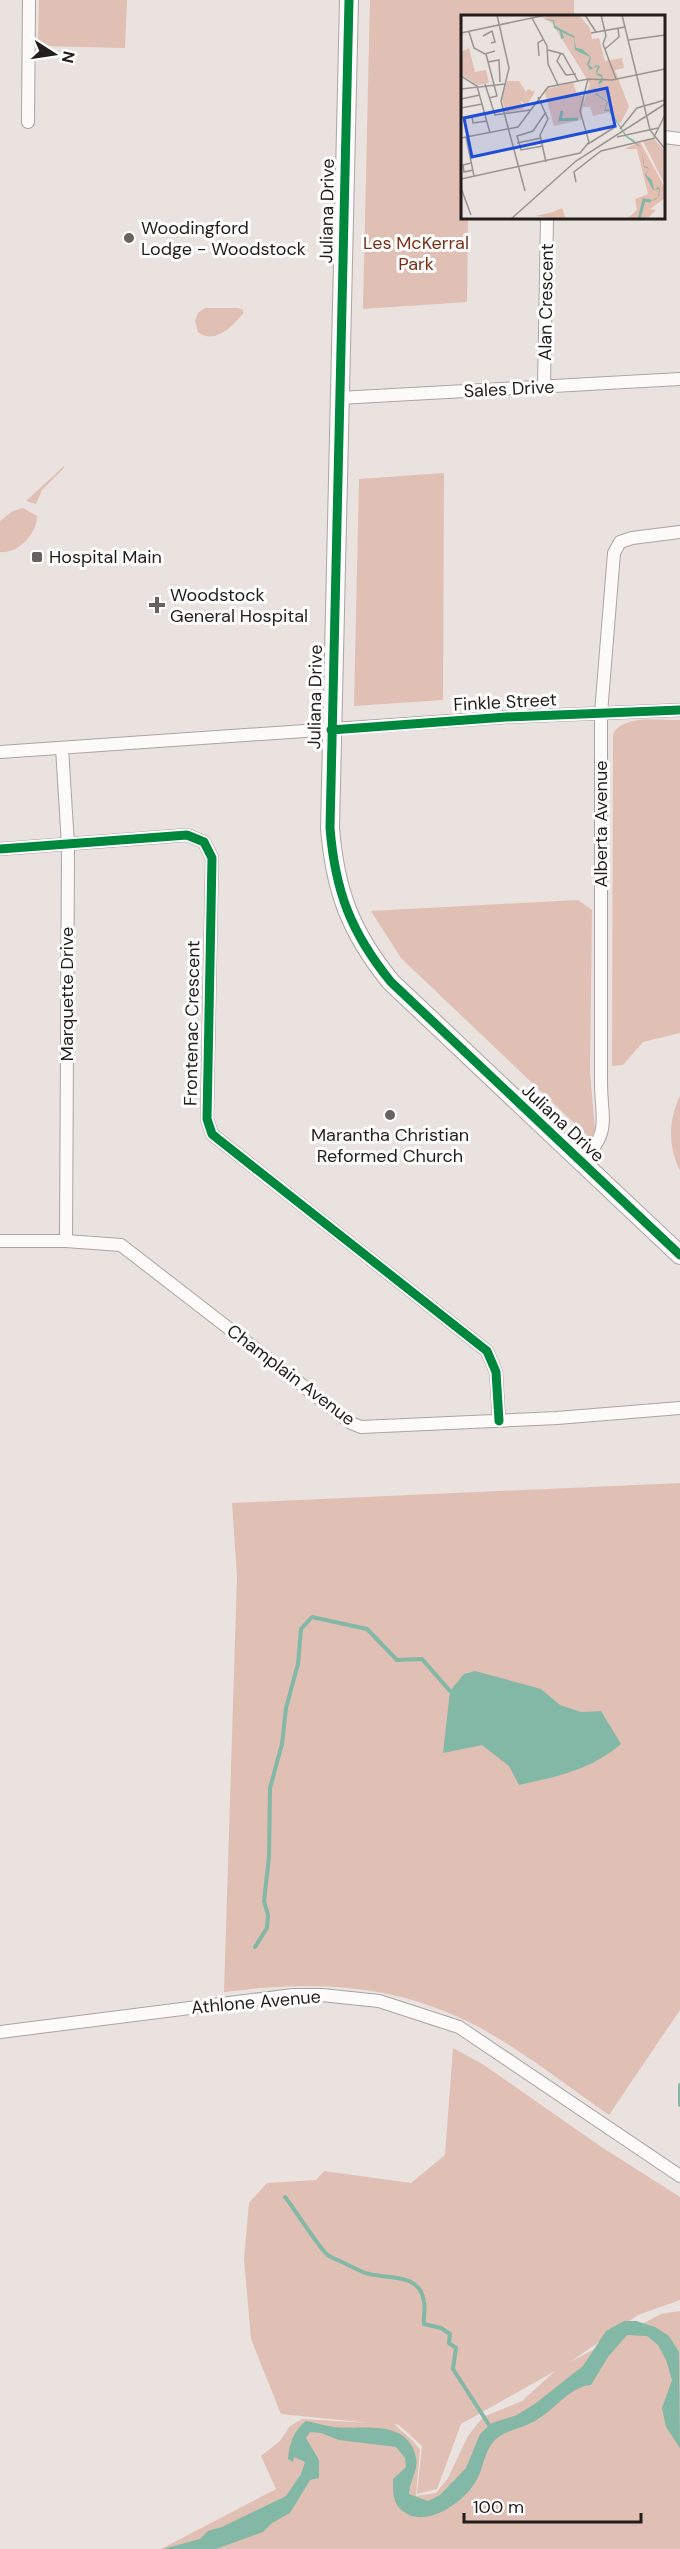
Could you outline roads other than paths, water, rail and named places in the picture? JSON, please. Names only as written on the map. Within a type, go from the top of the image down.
[{"type":"street","points":[[28,122],[29,0]]},
{"type":"street","name":"Juliana Drive","points":[[349,0],[331,730],[332,857],[337,885],[357,935],[391,982],[680,1255]]},
{"type":"street","points":[[665,137],[680,139]]},
{"type":"street","name":"Alan Crescent","points":[[544,387],[547,219]]},
{"type":"street","name":"Sales Drive","points":[[339,398],[680,379]]},
{"type":"street","name":"Alberta Avenue","points":[[581,1163],[596,1147],[604,1127],[601,1081],[601,713],[615,547],[620,542],[632,538],[680,532]]},
{"type":"street","name":"Finkle Street","points":[[0,752],[601,713],[680,710]]},
{"type":"street","name":"Marquette Drive","points":[[62,748],[68,845],[66,1241]]},
{"type":"street","name":"Frontenac Crescent","points":[[0,849],[187,835],[204,842],[212,858],[207,1119],[209,1128],[218,1139],[486,1351],[496,1372],[499,1420]]},
{"type":"street","name":"Champlain Avenue","points":[[0,1241],[114,1242],[128,1249],[351,1423],[371,1426],[680,1408]]},
{"type":"street","name":"Athlone Avenue","points":[[0,2032],[293,1995],[341,1996],[379,2001],[459,2027],[680,2176]]},
{"type":"waterway","points":[[255,1947],[267,1928],[268,1915],[264,1901],[269,1857],[270,1788],[282,1744],[286,1708],[298,1664],[301,1629],[312,1617],[367,1629],[397,1660],[422,1659],[450,1691]]},
{"type":"waterway","points":[[680,2085],[680,2105]]},
{"type":"waterway","points":[[285,2197],[320,2247],[329,2256],[371,2275],[400,2278],[416,2285],[424,2302],[424,2324],[441,2328],[450,2334],[449,2343],[456,2348],[453,2369],[491,2428]]},
{"type":"place","name":"Woodingford Lodge - Woodstock","points":[[129,238]]},
{"type":"place","name":"Hospital Main","points":[[37,557]]},
{"type":"place","name":"Woodstock General Hospital","points":[[157,605]]},
{"type":"place","name":"Marantha Christian Reformed Church","points":[[390,1115]]},
{"type":"park label","name":"Les McKerral Park","points":[[416,253]]}]
